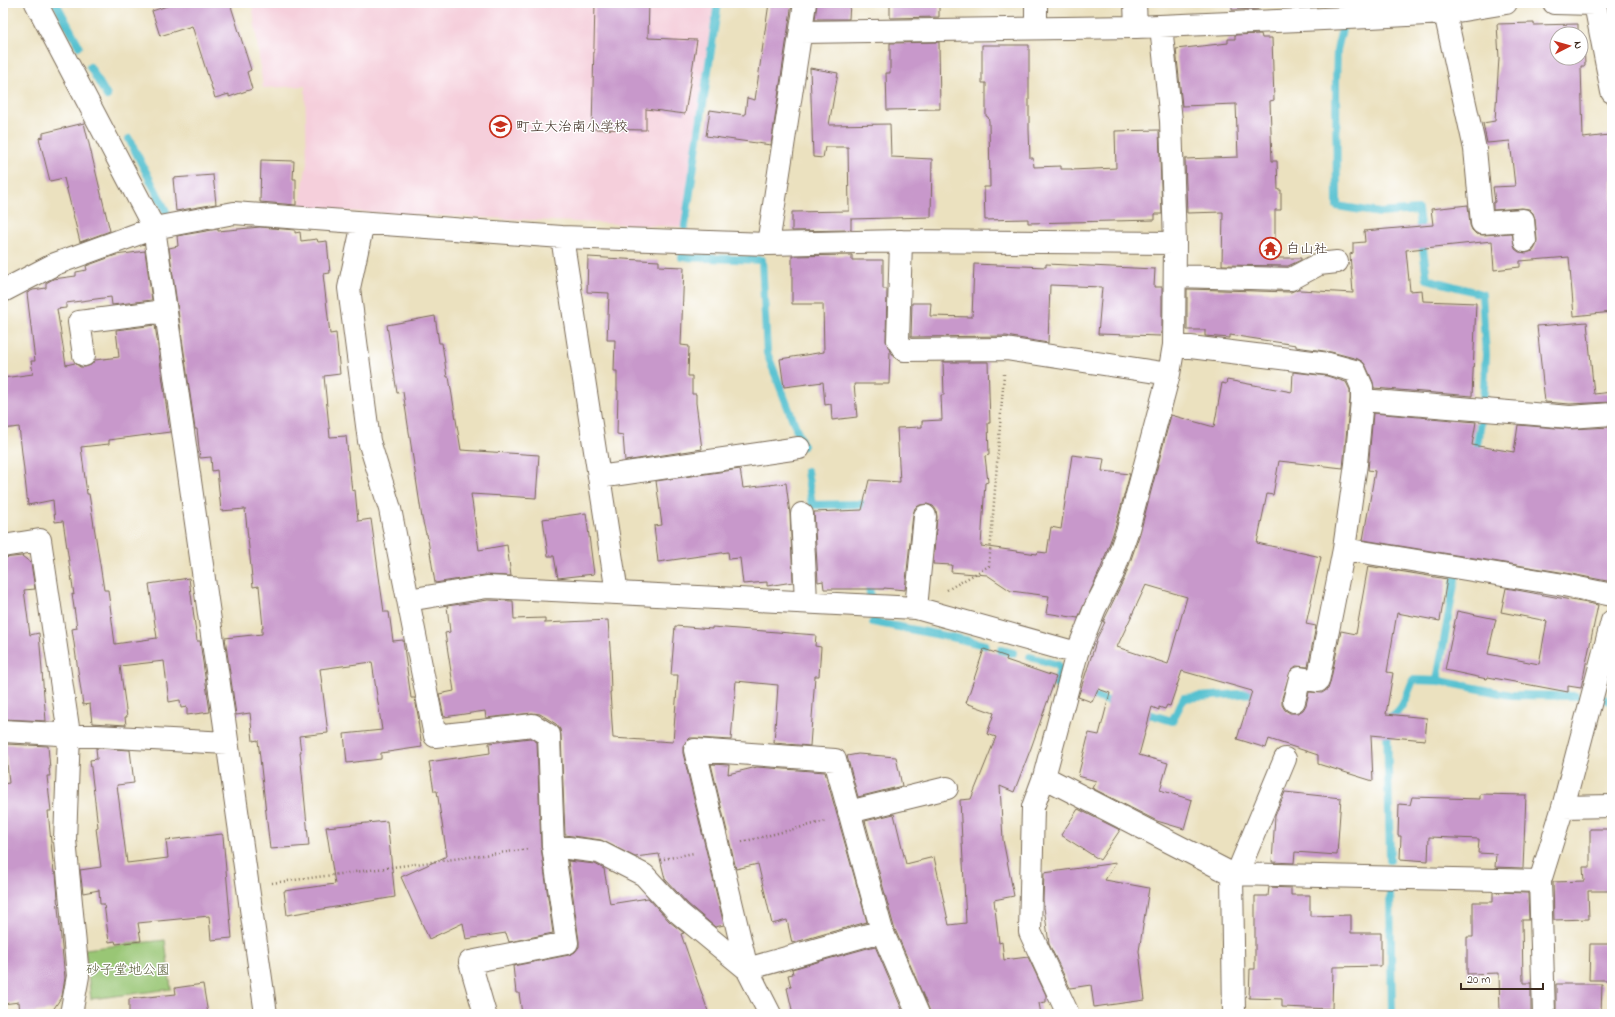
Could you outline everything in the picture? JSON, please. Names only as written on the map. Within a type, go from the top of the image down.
[{"type":"street","points":[[36,3],[154,228],[266,1014]]},
{"type":"street","points":[[768,244],[802,32],[805,3]]},
{"type":"street","points":[[1036,3],[1036,28]]},
{"type":"street","points":[[1135,3],[1136,27]]},
{"type":"street","points":[[802,32],[1161,26],[1370,10],[1445,13],[1506,3]]},
{"type":"street","points":[[1554,3],[1596,3],[1612,92]]},
{"type":"street","points":[[1445,13],[1475,149],[1482,223],[1523,220],[1525,241]]},
{"type":"street","points":[[1068,1014],[1030,932],[1033,806],[1044,777],[1077,653],[1095,608],[1113,573],[1128,529],[1169,374],[1174,345],[1175,244],[1171,121],[1161,26]]},
{"type":"street","points":[[3,291],[55,264],[154,228],[234,214],[562,237],[768,244],[901,241],[1175,244]]},
{"type":"street","points":[[363,223],[349,288],[369,441],[390,509],[435,736],[533,724],[549,735],[553,846],[567,943],[470,962],[485,1014]]},
{"type":"street","points":[[562,237],[617,593]]},
{"type":"street","points":[[901,241],[898,340],[904,350],[1006,349],[1169,374]]},
{"type":"street","points":[[1175,276],[1291,279],[1319,264],[1337,262]]},
{"type":"street","points":[[84,355],[79,322],[166,311]]},
{"type":"street","points":[[1174,345],[1329,364],[1355,371],[1362,387],[1356,464],[1344,549],[1318,681],[1300,678],[1294,701]]},
{"type":"street","points":[[1362,400],[1570,417],[1612,414]]},
{"type":"street","points":[[599,477],[799,448]]},
{"type":"street","points":[[802,514],[806,602]]},
{"type":"street","points":[[916,608],[925,516]]},
{"type":"street","points":[[3,546],[40,540],[69,734],[65,840],[78,976],[71,1014]]},
{"type":"street","points":[[1344,549],[1564,585],[1612,595]]},
{"type":"street","points":[[408,600],[487,587],[916,608],[1077,653]]},
{"type":"street","points":[[1544,1014],[1540,881],[1563,806],[1612,621]]},
{"type":"street","points":[[3,731],[227,742]]},
{"type":"street","points":[[770,1014],[747,969],[695,750],[835,760],[882,931],[918,1014]]},
{"type":"street","points":[[1234,1014],[1235,874],[1285,759]]},
{"type":"street","points":[[1044,777],[1235,874],[1540,881]]},
{"type":"street","points":[[849,812],[947,788]]},
{"type":"street","points":[[1563,806],[1612,806]]},
{"type":"street","points":[[553,846],[599,852],[644,875],[679,913],[747,969]]},
{"type":"street","points":[[747,969],[882,931]]},
{"type":"path","points":[[916,608],[989,566],[1006,349]]},
{"type":"path","points":[[248,886],[553,846]]},
{"type":"shaded area","name":"町立大治南小学校","points":[[252,3],[714,3],[682,227],[299,209],[307,163],[305,86],[263,88]]},
{"type":"green space","name":"砂子堂地公園","points":[[165,940],[171,989],[91,999],[85,949]]},
{"type":"building","points":[[176,3],[230,3],[251,70],[247,72],[252,89],[229,97],[229,94],[215,98],[192,26],[160,36],[152,11]]},
{"type":"building","points":[[595,3],[649,3],[648,38],[697,40],[685,114],[646,109],[646,130],[592,129]]},
{"type":"building","points":[[769,3],[792,3],[771,145],[706,136],[710,110],[745,115],[747,98],[755,100]]},
{"type":"building","points":[[817,3],[850,3],[849,19],[815,19]]},
{"type":"building","points":[[890,3],[939,3],[939,17],[890,18]]},
{"type":"building","points":[[1232,3],[1257,3],[1258,9],[1232,10]]},
{"type":"building","points":[[1497,24],[1578,24],[1578,26],[1549,26],[1549,66],[1581,66],[1583,138],[1609,135],[1612,170],[1612,312],[1574,316],[1569,257],[1520,261],[1520,267],[1494,270],[1492,241],[1406,250],[1410,291],[1422,290],[1423,301],[1476,303],[1472,396],[1374,388],[1366,366],[1358,359],[1331,352],[1296,347],[1296,345],[1230,335],[1230,338],[1205,336],[1205,330],[1187,330],[1187,289],[1291,292],[1300,288],[1300,290],[1353,293],[1350,254],[1353,253],[1353,243],[1365,242],[1364,231],[1433,225],[1431,209],[1468,205],[1470,225],[1476,234],[1512,233],[1515,249],[1519,252],[1526,253],[1533,251],[1537,240],[1533,213],[1529,209],[1522,208],[1493,210],[1493,203],[1495,202],[1493,187],[1515,186],[1510,141],[1487,143],[1483,123],[1495,121],[1499,58]]},
{"type":"building","points":[[1261,34],[1262,38],[1272,38],[1274,100],[1270,101],[1272,161],[1277,161],[1278,190],[1281,190],[1281,210],[1275,210],[1275,258],[1301,258],[1301,260],[1288,266],[1222,265],[1223,212],[1187,213],[1185,159],[1238,157],[1236,104],[1182,106],[1176,49],[1228,43],[1228,39],[1235,39],[1235,35]]},
{"type":"building","points":[[939,42],[940,109],[887,110],[886,73],[890,73],[890,43]]},
{"type":"building","points":[[982,45],[1029,45],[1030,158],[1033,158],[1034,167],[1061,166],[1061,169],[1072,170],[1116,168],[1115,131],[1159,130],[1162,214],[1155,214],[1155,220],[1028,223],[1028,219],[985,220],[984,187],[990,187],[989,121],[988,117],[986,116],[986,83],[982,83]]},
{"type":"building","points":[[810,68],[838,73],[829,125],[890,124],[891,157],[932,159],[931,217],[851,219],[851,230],[792,231],[792,212],[849,211],[848,147],[825,147],[823,158],[813,157]]},
{"type":"building","points":[[84,123],[110,231],[80,242],[64,178],[50,181],[39,138],[43,137],[43,133]]},
{"type":"building","points":[[261,160],[294,161],[293,179],[296,179],[296,205],[260,202]]},
{"type":"building","points":[[213,175],[216,204],[176,211],[173,178]]},
{"type":"building","points":[[260,227],[295,230],[295,233],[300,232],[301,241],[317,239],[318,242],[327,241],[330,273],[323,274],[330,334],[336,333],[340,374],[324,376],[330,437],[346,436],[352,491],[355,490],[358,521],[371,519],[384,612],[389,612],[393,641],[403,640],[411,698],[415,698],[422,747],[381,753],[381,759],[347,763],[344,734],[382,730],[372,662],[320,669],[328,733],[299,736],[309,846],[270,849],[258,740],[253,741],[250,713],[236,715],[225,638],[262,634],[263,627],[259,586],[253,587],[245,509],[221,511],[217,470],[212,471],[211,457],[200,458],[197,429],[195,429],[169,248],[178,246],[177,236],[218,229],[218,231]]},
{"type":"building","points":[[145,251],[152,300],[112,305],[111,297],[66,303],[66,308],[57,309],[66,365],[75,363],[80,367],[85,367],[91,365],[95,360],[119,357],[116,330],[155,325],[170,432],[109,440],[109,444],[81,447],[87,494],[89,494],[104,590],[108,590],[115,644],[157,638],[149,584],[189,578],[197,641],[200,641],[210,712],[187,715],[187,707],[181,708],[180,700],[169,702],[164,661],[120,666],[127,717],[125,717],[126,725],[92,723],[90,704],[83,705],[72,629],[77,628],[72,594],[74,595],[63,521],[55,522],[53,500],[28,505],[19,427],[3,429],[3,378],[33,374],[31,361],[35,361],[27,293],[33,290],[46,288],[46,283],[53,279],[76,276],[76,272],[87,270],[86,266],[116,255]]},
{"type":"building","points":[[852,255],[852,260],[883,260],[883,289],[887,289],[886,341],[890,351],[889,384],[854,384],[857,417],[832,420],[831,404],[825,405],[823,382],[784,387],[780,359],[824,352],[823,304],[792,304],[792,256]]},
{"type":"building","points":[[588,257],[659,261],[659,266],[684,267],[681,345],[689,346],[688,376],[692,376],[692,394],[696,394],[702,449],[625,461],[623,435],[617,434],[618,391],[617,371],[614,371],[615,340],[607,340],[609,293],[587,292]]},
{"type":"building","points":[[974,264],[1046,267],[1046,264],[1155,269],[1154,287],[1162,287],[1162,329],[1160,336],[1098,334],[1102,287],[1050,285],[1048,343],[1006,336],[911,337],[912,303],[931,303],[930,316],[972,317]]},
{"type":"building","points":[[435,316],[439,343],[442,343],[447,377],[449,377],[461,450],[539,455],[536,498],[471,494],[479,550],[507,545],[511,576],[485,575],[435,583],[427,534],[422,518],[403,392],[397,393],[387,325]]},
{"type":"building","points":[[1587,322],[1594,394],[1612,392],[1612,402],[1570,404],[1545,402],[1537,326]]},
{"type":"building","points":[[943,362],[988,362],[990,423],[988,423],[989,455],[985,456],[988,482],[985,483],[981,546],[1037,554],[1038,552],[1047,553],[1051,527],[1061,529],[1072,455],[1104,459],[1102,471],[1130,474],[1116,525],[1101,568],[1078,618],[1046,613],[1049,596],[1011,591],[987,575],[951,572],[952,565],[933,564],[937,517],[936,510],[933,506],[927,504],[920,505],[915,508],[913,514],[905,590],[884,588],[824,589],[823,581],[818,582],[814,512],[862,510],[869,480],[900,482],[897,428],[922,427],[922,421],[942,420],[941,395],[944,395]]},
{"type":"building","points":[[1293,372],[1327,376],[1346,382],[1350,390],[1350,399],[1343,468],[1279,461],[1273,495],[1267,494],[1257,543],[1321,557],[1306,624],[1316,626],[1308,667],[1296,666],[1291,670],[1282,698],[1282,705],[1285,710],[1290,713],[1298,713],[1303,710],[1306,705],[1309,692],[1322,693],[1328,689],[1341,631],[1356,634],[1368,566],[1447,579],[1440,621],[1397,613],[1387,672],[1393,673],[1386,714],[1427,718],[1425,740],[1371,735],[1373,781],[1318,764],[1318,755],[1269,739],[1266,748],[1237,739],[1252,691],[1182,671],[1170,706],[1167,705],[1165,709],[1159,707],[1159,710],[1152,707],[1139,755],[1168,763],[1160,790],[1192,800],[1184,829],[1157,821],[1092,788],[1096,781],[1078,776],[1089,733],[1099,735],[1110,693],[1098,689],[1092,702],[1078,697],[1098,636],[1105,622],[1103,622],[1125,577],[1140,533],[1171,415],[1214,427],[1222,383],[1226,384],[1227,380],[1292,392]],"holes":[[[1146,585],[1187,597],[1168,664],[1117,647]]]},
{"type":"building","points":[[1373,413],[1476,422],[1472,445],[1514,452],[1518,425],[1569,429],[1612,427],[1612,582],[1566,573],[1363,540],[1375,471],[1368,470]]},
{"type":"building","points":[[740,469],[743,488],[786,483],[790,514],[793,582],[767,586],[767,582],[743,584],[740,558],[729,559],[728,552],[658,562],[654,526],[662,525],[656,481]]},
{"type":"building","points":[[586,513],[594,574],[558,578],[554,556],[548,556],[543,519]]},
{"type":"building","points":[[22,556],[31,563],[35,589],[24,590],[30,635],[39,633],[46,721],[3,719],[3,558]]},
{"type":"building","points":[[1506,588],[1598,605],[1581,688],[1568,686],[1568,692],[1488,677],[1487,679],[1445,670],[1457,611],[1496,619],[1488,654],[1539,664],[1547,621],[1501,612]]},
{"type":"building","points":[[488,600],[513,601],[514,619],[545,618],[545,623],[608,620],[611,662],[610,692],[613,738],[673,742],[678,675],[671,675],[675,626],[712,629],[712,627],[816,635],[815,646],[821,647],[819,676],[815,676],[810,746],[774,743],[778,685],[736,681],[731,740],[690,738],[683,747],[683,753],[724,925],[715,927],[688,904],[665,879],[659,854],[635,857],[601,840],[565,835],[561,735],[560,729],[556,724],[540,714],[532,713],[486,718],[485,711],[444,717],[439,694],[454,691],[445,633],[450,632],[447,606]]},
{"type":"building","points":[[984,649],[1007,657],[1006,660],[1056,677],[1014,792],[1000,786],[1003,840],[1014,896],[994,900],[999,943],[1002,942],[1004,960],[1028,957],[1046,995],[1046,1002],[1039,1003],[1041,1014],[930,1014],[894,927],[865,821],[894,814],[906,864],[934,857],[949,925],[966,923],[960,800],[971,799],[996,737],[987,734],[994,713],[966,703]]},
{"type":"building","points":[[530,738],[537,742],[541,847],[553,933],[509,942],[506,933],[466,939],[463,923],[429,939],[401,877],[447,856],[437,791],[434,791],[429,762],[490,753],[489,743]]},
{"type":"building","points":[[5,744],[48,746],[50,776],[47,776],[51,811],[48,811],[54,873],[56,873],[65,978],[62,996],[53,1010],[20,1014],[19,1002],[3,1004],[3,784],[9,783]]},
{"type":"building","points":[[96,748],[130,750],[134,783],[117,785],[127,863],[168,858],[166,840],[222,834],[232,938],[211,940],[209,916],[138,923],[141,941],[116,944],[115,941],[109,942],[104,904],[100,904],[99,890],[83,893],[80,870],[101,867],[90,760],[97,759]]},
{"type":"building","points":[[858,754],[896,757],[902,786],[858,797],[847,756]]},
{"type":"building","points":[[711,764],[729,765],[728,774],[757,767],[825,772],[867,922],[792,943],[787,920],[772,924],[758,864],[736,869]]},
{"type":"building","points":[[1285,792],[1341,798],[1337,855],[1295,852],[1294,863],[1272,862],[1275,816]]},
{"type":"building","points":[[1480,794],[1526,795],[1523,868],[1495,867],[1496,854],[1478,853],[1479,839],[1429,837],[1428,861],[1400,859],[1401,836],[1398,836],[1399,804],[1410,805],[1412,797],[1480,799]]},
{"type":"building","points":[[1078,809],[1120,830],[1100,860],[1061,835]]},
{"type":"building","points":[[387,821],[395,897],[287,915],[284,891],[335,884],[326,827]]},
{"type":"building","points":[[1590,829],[1612,829],[1612,891],[1588,891],[1589,919],[1554,920],[1553,882],[1584,881],[1583,867],[1590,867]]},
{"type":"building","points":[[568,861],[595,864],[604,869],[610,904],[648,898],[670,922],[684,933],[681,934],[709,1014],[522,1014],[519,993],[516,993],[513,966],[569,955],[575,952],[579,947]]},
{"type":"building","points":[[1116,863],[1105,880],[1149,888],[1139,951],[1145,1000],[1094,1007],[1091,985],[1070,988],[1049,944],[1043,900],[1044,873]]},
{"type":"building","points":[[1269,887],[1291,888],[1291,895],[1310,895],[1310,916],[1351,915],[1351,933],[1381,933],[1381,966],[1333,967],[1332,1009],[1282,1007],[1282,999],[1249,998],[1250,969],[1255,969],[1255,896],[1268,896]]},
{"type":"building","points":[[1493,892],[1528,893],[1529,920],[1522,920],[1523,983],[1531,983],[1531,1014],[1500,1014],[1499,973],[1467,974],[1467,937],[1473,937],[1473,902],[1493,902]]},
{"type":"building","points":[[1590,944],[1612,944],[1612,980],[1589,980]]},
{"type":"building","points":[[875,946],[904,1014],[793,1014],[787,988],[791,987],[788,975],[793,974],[792,969]]},
{"type":"building","points":[[203,984],[208,1014],[129,1014],[129,999],[176,994],[175,988]]},
{"type":"building","points":[[1556,984],[1602,984],[1601,1014],[1556,1014]]},
{"type":"waterway","points":[[56,3],[79,46]]},
{"type":"waterway","points":[[685,226],[718,3]]},
{"type":"waterway","points":[[1353,7],[1355,3]]},
{"type":"waterway","points":[[1342,29],[1337,50],[1336,82],[1337,206],[1380,213],[1418,210],[1427,279],[1482,294],[1486,355],[1483,403]]},
{"type":"waterway","points":[[90,67],[107,96]]},
{"type":"waterway","points":[[129,139],[166,211]]},
{"type":"waterway","points":[[682,257],[762,260],[767,353],[803,446]]},
{"type":"waterway","points":[[1475,456],[1482,416]]},
{"type":"waterway","points":[[807,471],[812,505],[865,504],[866,511]]},
{"type":"waterway","points":[[1437,681],[1456,573]]},
{"type":"waterway","points":[[869,579],[870,595]]},
{"type":"waterway","points":[[873,622],[985,645]]},
{"type":"waterway","points":[[1001,650],[1013,653]]},
{"type":"waterway","points":[[1030,657],[1058,665],[1060,670],[1056,684],[1058,686]]},
{"type":"waterway","points":[[1383,719],[1395,714],[1403,704],[1413,680],[1440,681],[1510,695],[1576,696]]},
{"type":"waterway","points":[[1084,693],[1117,704]]},
{"type":"waterway","points":[[1140,711],[1172,721],[1184,698],[1254,693],[1260,695]]},
{"type":"waterway","points":[[1598,698],[1612,701]]},
{"type":"waterway","points":[[1387,725],[1390,860]]},
{"type":"waterway","points":[[1390,890],[1392,1014]]},
{"type":"place","name":"町立大治南小学校","points":[[501,126]]},
{"type":"place","name":"白山社","points":[[1271,248]]}]
